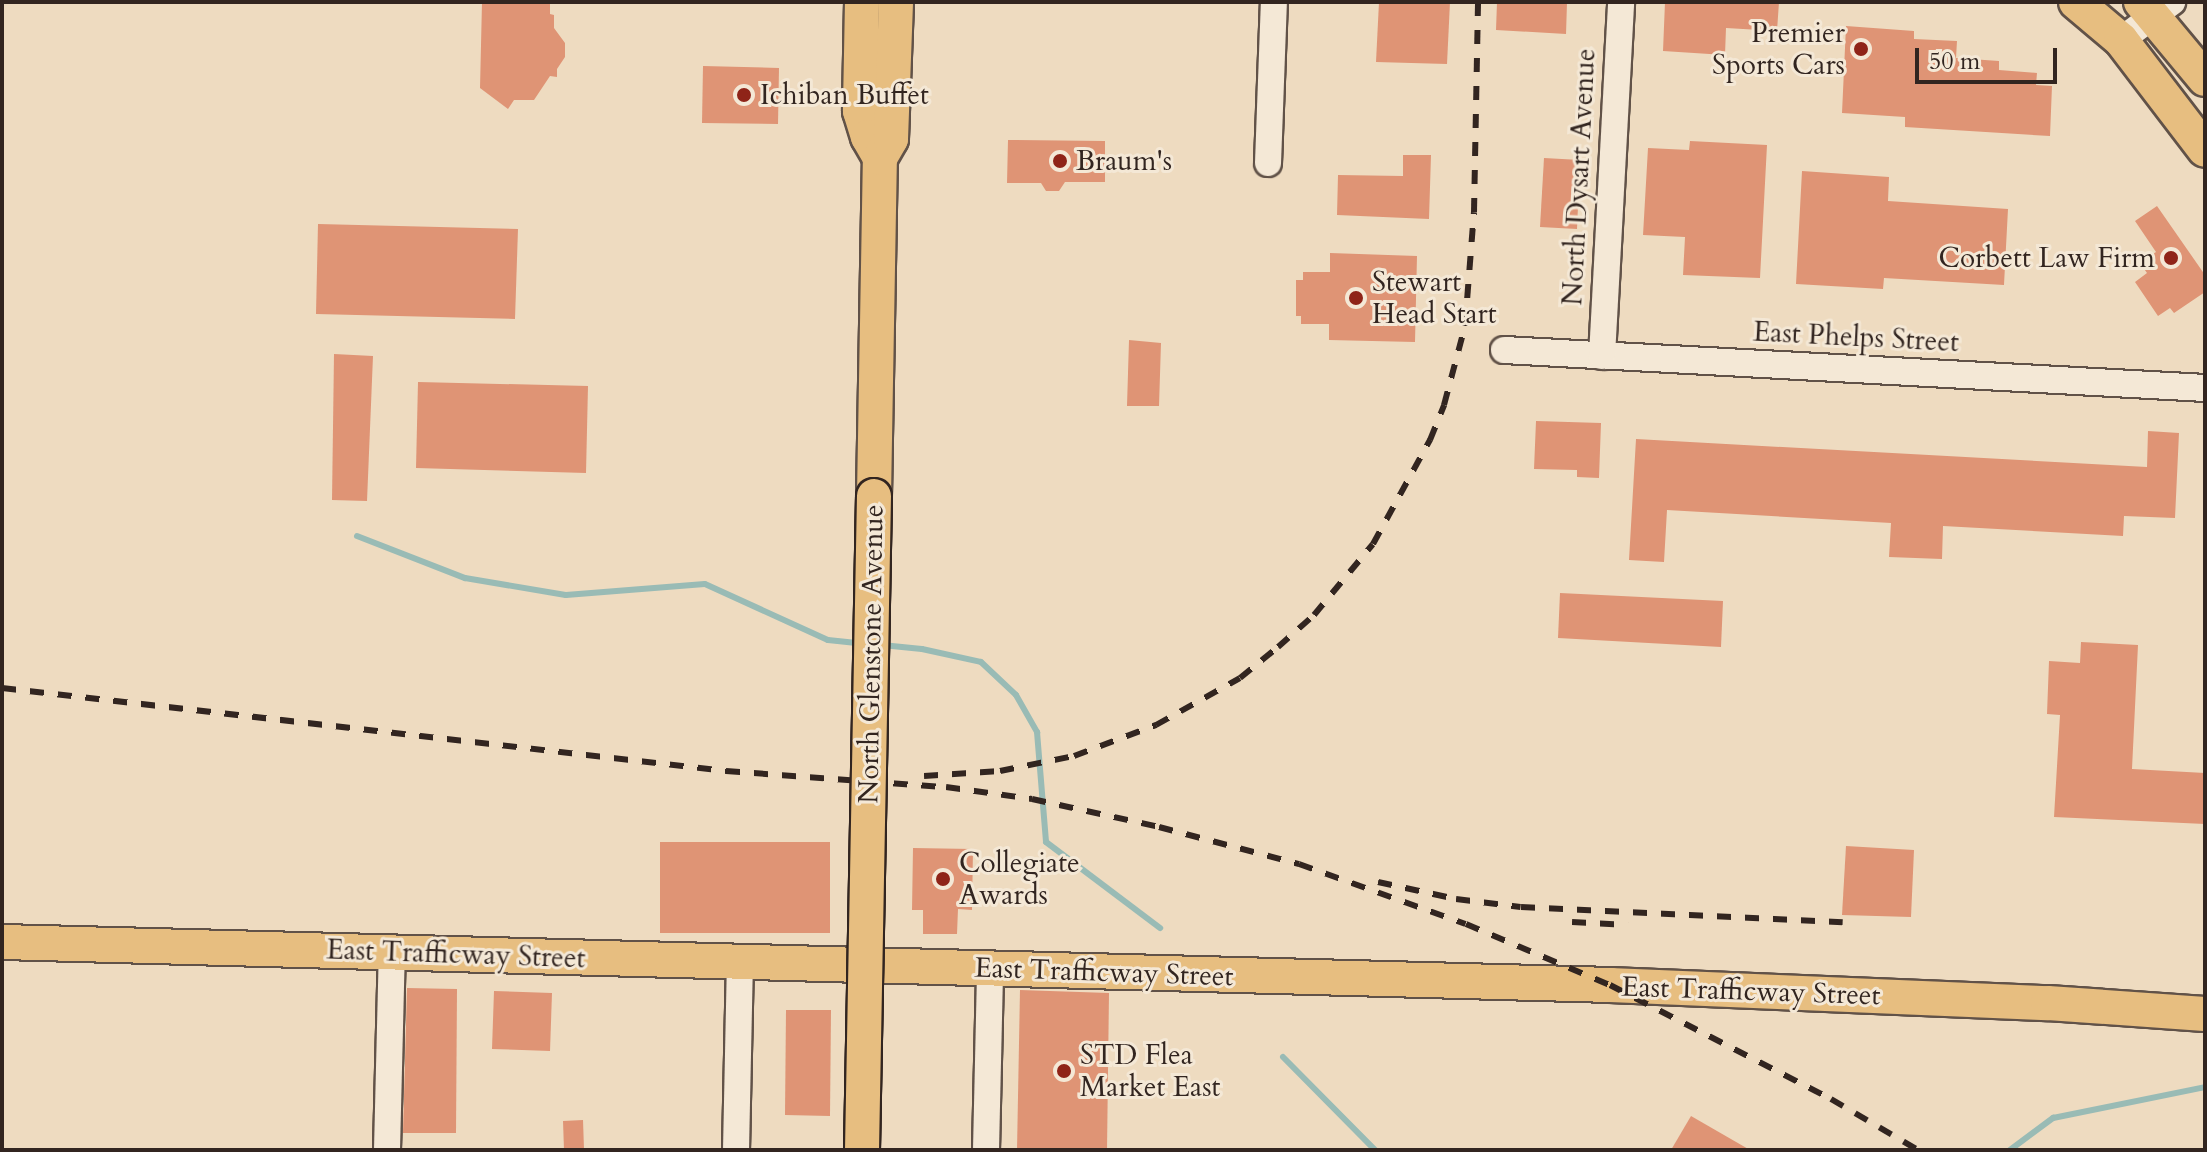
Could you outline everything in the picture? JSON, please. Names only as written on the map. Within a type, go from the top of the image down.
[{"type":"main road","name":"North Glenstone Avenue","points":[[862,2],[860,111],[868,137],[880,158]]},
{"type":"main road","name":"North Glenstone Avenue","points":[[862,1150],[880,158],[891,139],[896,2]]},
{"type":"main road","points":[[894,106],[910,53],[917,2]]},
{"type":"main road","points":[[2076,2],[2121,40],[2205,150]]},
{"type":"main road","points":[[2156,6],[2205,79]]},
{"type":"main road","name":"East Trafficway Street","points":[[2,942],[1840,993],[2205,1014]]},
{"type":"street","points":[[1268,163],[1274,2]]},
{"type":"street","name":"North Dysart Avenue","points":[[1602,356],[1621,2]]},
{"type":"street","points":[[2121,40],[2156,6]]},
{"type":"street","name":"East Phelps Street","points":[[1504,350],[2205,388]]},
{"type":"street","points":[[387,1150],[392,952]]},
{"type":"street","points":[[736,1150],[740,962]]},
{"type":"street","points":[[986,1150],[990,969]]},
{"type":"building","points":[[482,2],[550,2],[554,28],[565,43],[565,57],[557,69],[557,77],[550,76],[534,100],[514,100],[508,109],[480,88]]},
{"type":"building","points":[[1379,2],[1450,2],[1447,64],[1376,62]]},
{"type":"building","points":[[1497,2],[1567,2],[1566,34],[1496,30]]},
{"type":"building","points":[[1665,2],[1779,2],[1777,31],[1726,28],[1725,55],[1663,51]]},
{"type":"building","points":[[1846,26],[1914,31],[1914,39],[1957,41],[1956,58],[1999,61],[1999,70],[2037,73],[2036,85],[2052,86],[2050,136],[1905,127],[1905,117],[1842,113]]},
{"type":"building","points":[[703,66],[779,68],[778,124],[702,123]]},
{"type":"building","points":[[1008,140],[1105,141],[1105,182],[1065,182],[1059,191],[1046,191],[1041,183],[1007,183]]},
{"type":"building","points":[[1690,141],[1767,145],[1760,278],[1683,275],[1685,237],[1643,235],[1648,148],[1689,150]]},
{"type":"building","points":[[1403,155],[1431,155],[1429,219],[1337,215],[1338,175],[1403,176]]},
{"type":"building","points":[[1544,158],[1580,160],[1577,229],[1540,227]]},
{"type":"building","points":[[1802,171],[1889,177],[1888,201],[2008,209],[2004,285],[1884,278],[1883,289],[1796,284]]},
{"type":"building","name":"Corbett Law Firm","points":[[2157,206],[2205,275],[2205,292],[2174,313],[2170,308],[2158,316],[2135,282],[2147,273],[2140,263],[2156,252],[2135,221]]},
{"type":"building","points":[[318,224],[518,229],[515,319],[316,314]]},
{"type":"building","name":"Stewart Head Start","points":[[1330,253],[1417,256],[1415,342],[1329,340],[1329,324],[1301,324],[1301,316],[1296,316],[1296,280],[1303,280],[1303,272],[1330,272]]},
{"type":"building","points":[[1129,340],[1161,343],[1159,406],[1127,406]]},
{"type":"building","points":[[334,354],[373,356],[367,501],[332,500]]},
{"type":"building","points":[[418,382],[588,386],[586,473],[416,468]]},
{"type":"building","points":[[1536,421],[1601,423],[1599,478],[1577,477],[1577,470],[1534,469]]},
{"type":"building","points":[[2148,431],[2179,433],[2175,518],[2124,516],[2123,536],[1943,526],[1942,559],[1889,557],[1891,523],[1667,510],[1664,562],[1629,560],[1636,439],[2147,467]]},
{"type":"building","points":[[1560,593],[1723,601],[1721,647],[1558,638]]},
{"type":"building","points":[[2081,642],[2138,645],[2132,769],[2205,773],[2205,824],[2054,817],[2060,715],[2047,714],[2049,661],[2080,663]]},
{"type":"building","points":[[660,842],[830,842],[830,933],[660,933]]},
{"type":"building","points":[[1846,846],[1914,850],[1911,917],[1842,915]]},
{"type":"building","name":"Collegiate Awards","points":[[913,848],[973,849],[972,910],[958,909],[957,934],[923,934],[923,910],[912,910]]},
{"type":"building","points":[[407,988],[457,989],[456,1133],[403,1133]]},
{"type":"building","name":"STD Flea Market East","points":[[1020,990],[1109,993],[1107,1150],[1017,1150]]},
{"type":"building","points":[[494,991],[552,993],[550,1051],[492,1049]]},
{"type":"building","points":[[786,1010],[831,1010],[830,1116],[785,1115]]},
{"type":"building","points":[[1691,1116],[1750,1150],[1671,1150]]},
{"type":"building","points":[[583,1120],[584,1149],[564,1150],[563,1121]]},
{"type":"waterway","points":[[357,536],[465,578],[566,595],[705,584],[828,640],[859,643]]},
{"type":"waterway","points":[[882,645],[922,649],[981,662],[1016,695],[1037,732],[1046,842],[1160,928]]},
{"type":"waterway","points":[[1283,1057],[1375,1150]]},
{"type":"waterway","points":[[2010,1150],[2053,1118],[2205,1087]]},
{"type":"railway","points":[[924,776],[1000,771],[1074,756],[1156,725],[1240,678],[1278,647],[1314,615],[1373,544],[1430,440],[1444,405],[1465,326],[1474,212],[1478,2]]},
{"type":"railway","points":[[2,688],[726,771],[946,787],[1032,799],[1159,827],[1299,864],[1466,924],[1610,985],[1831,1099],[1918,1150]]},
{"type":"railway","points":[[1378,882],[1456,899],[1521,907],[1843,922]]},
{"type":"railway","points":[[1572,922],[1628,925]]},
{"type":"place","name":"Premier Sports Cars","points":[[1861,49]]},
{"type":"place","name":"Ichiban Buffet","points":[[744,95]]},
{"type":"place","name":"Braum's","points":[[1060,161]]},
{"type":"place","name":"Corbett Law Firm","points":[[2171,258]]},
{"type":"place","name":"Stewart Head Start","points":[[1356,298]]},
{"type":"place","name":"Collegiate Awards","points":[[943,879]]},
{"type":"place","name":"STD Flea Market East","points":[[1064,1071]]}]
